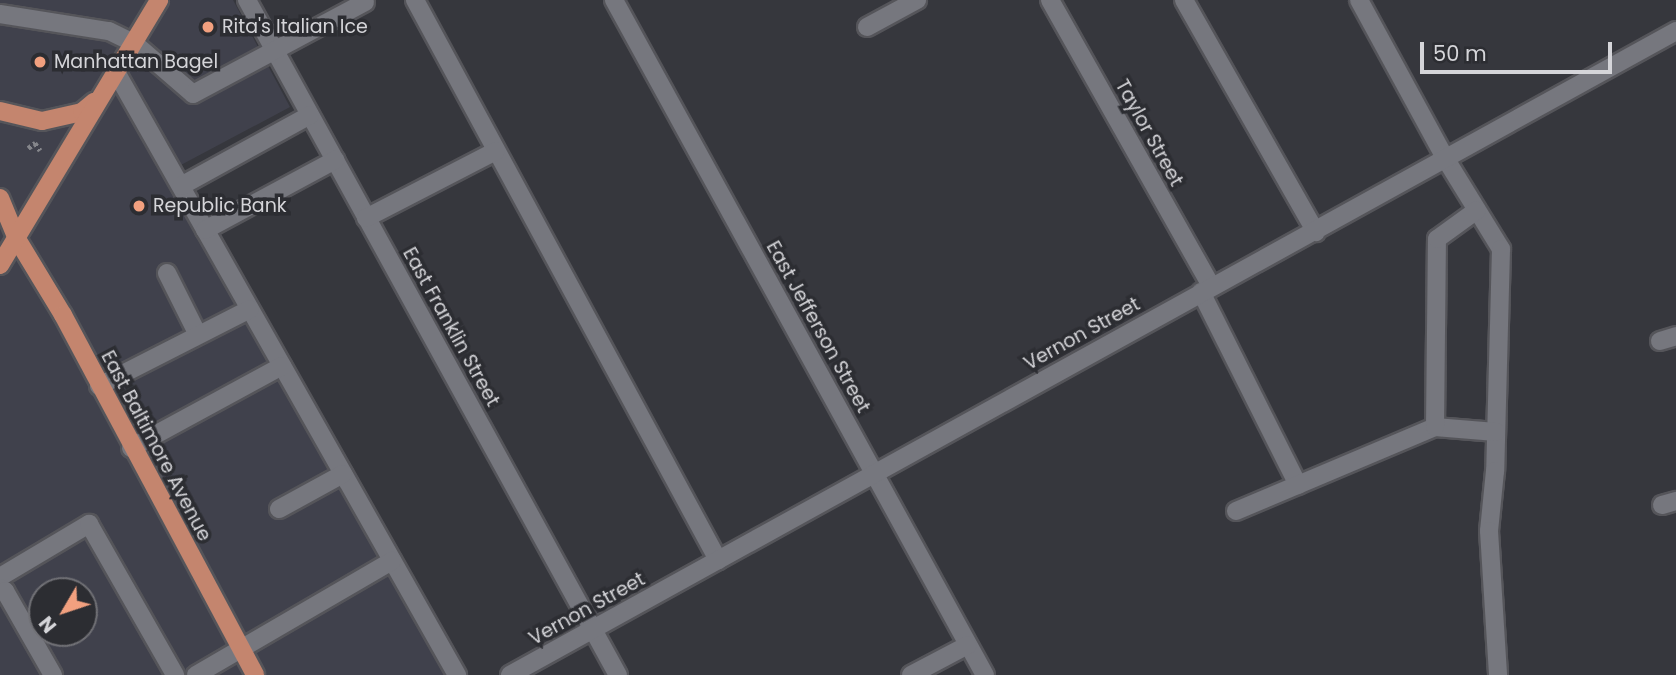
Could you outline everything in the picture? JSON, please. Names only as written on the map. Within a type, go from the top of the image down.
[{"type":"main road","points":[[0,265],[159,0]]},
{"type":"main road","points":[[0,111],[42,121],[82,112],[102,95]]},
{"type":"main road","name":"East Baltimore Avenue","points":[[0,198],[17,239],[63,315],[131,448],[256,675]]},
{"type":"street","name":"East Franklin Street","points":[[247,0],[618,675]]},
{"type":"street","points":[[415,0],[718,560]]},
{"type":"street","name":"East Jefferson Street","points":[[614,0],[968,645],[981,674]]},
{"type":"street","points":[[867,27],[917,0]]},
{"type":"street","name":"Taylor Street","points":[[1050,0],[1206,289],[1298,485]]},
{"type":"street","points":[[1184,0],[1316,232]]},
{"type":"street","points":[[1359,0],[1445,159],[1501,248],[1496,432],[1489,531],[1498,675]]},
{"type":"street","points":[[0,15],[109,32],[134,43],[193,94],[365,2]]},
{"type":"street","name":"Vernon Street","points":[[510,675],[1676,32]]},
{"type":"street","points":[[116,72],[457,675]]},
{"type":"street","points":[[181,186],[310,115]]},
{"type":"street","points":[[366,218],[496,151]]},
{"type":"street","points":[[205,230],[335,160]]},
{"type":"street","points":[[1435,427],[1437,239],[1477,210]]},
{"type":"street","points":[[167,273],[198,335]]},
{"type":"street","points":[[99,386],[250,309]]},
{"type":"street","points":[[131,448],[282,366]]},
{"type":"street","points":[[1236,511],[1435,427],[1496,432]]},
{"type":"street","points":[[279,509],[343,474]]},
{"type":"street","points":[[0,577],[89,524],[175,675]]},
{"type":"street","points":[[196,675],[392,561]]},
{"type":"street","points":[[0,588],[5,591],[53,675]]},
{"type":"street","points":[[911,675],[968,645]]},
{"type":"path","points":[[28,148],[35,143],[40,150]]},
{"type":"shaded area","points":[[0,0],[233,0],[290,107],[179,166],[451,675],[0,675]]},
{"type":"place","name":"Rita's Italian Ice","points":[[208,27]]},
{"type":"place","name":"Manhattan Bagel","points":[[40,62]]},
{"type":"place","name":"Republic Bank","points":[[139,206]]}]
